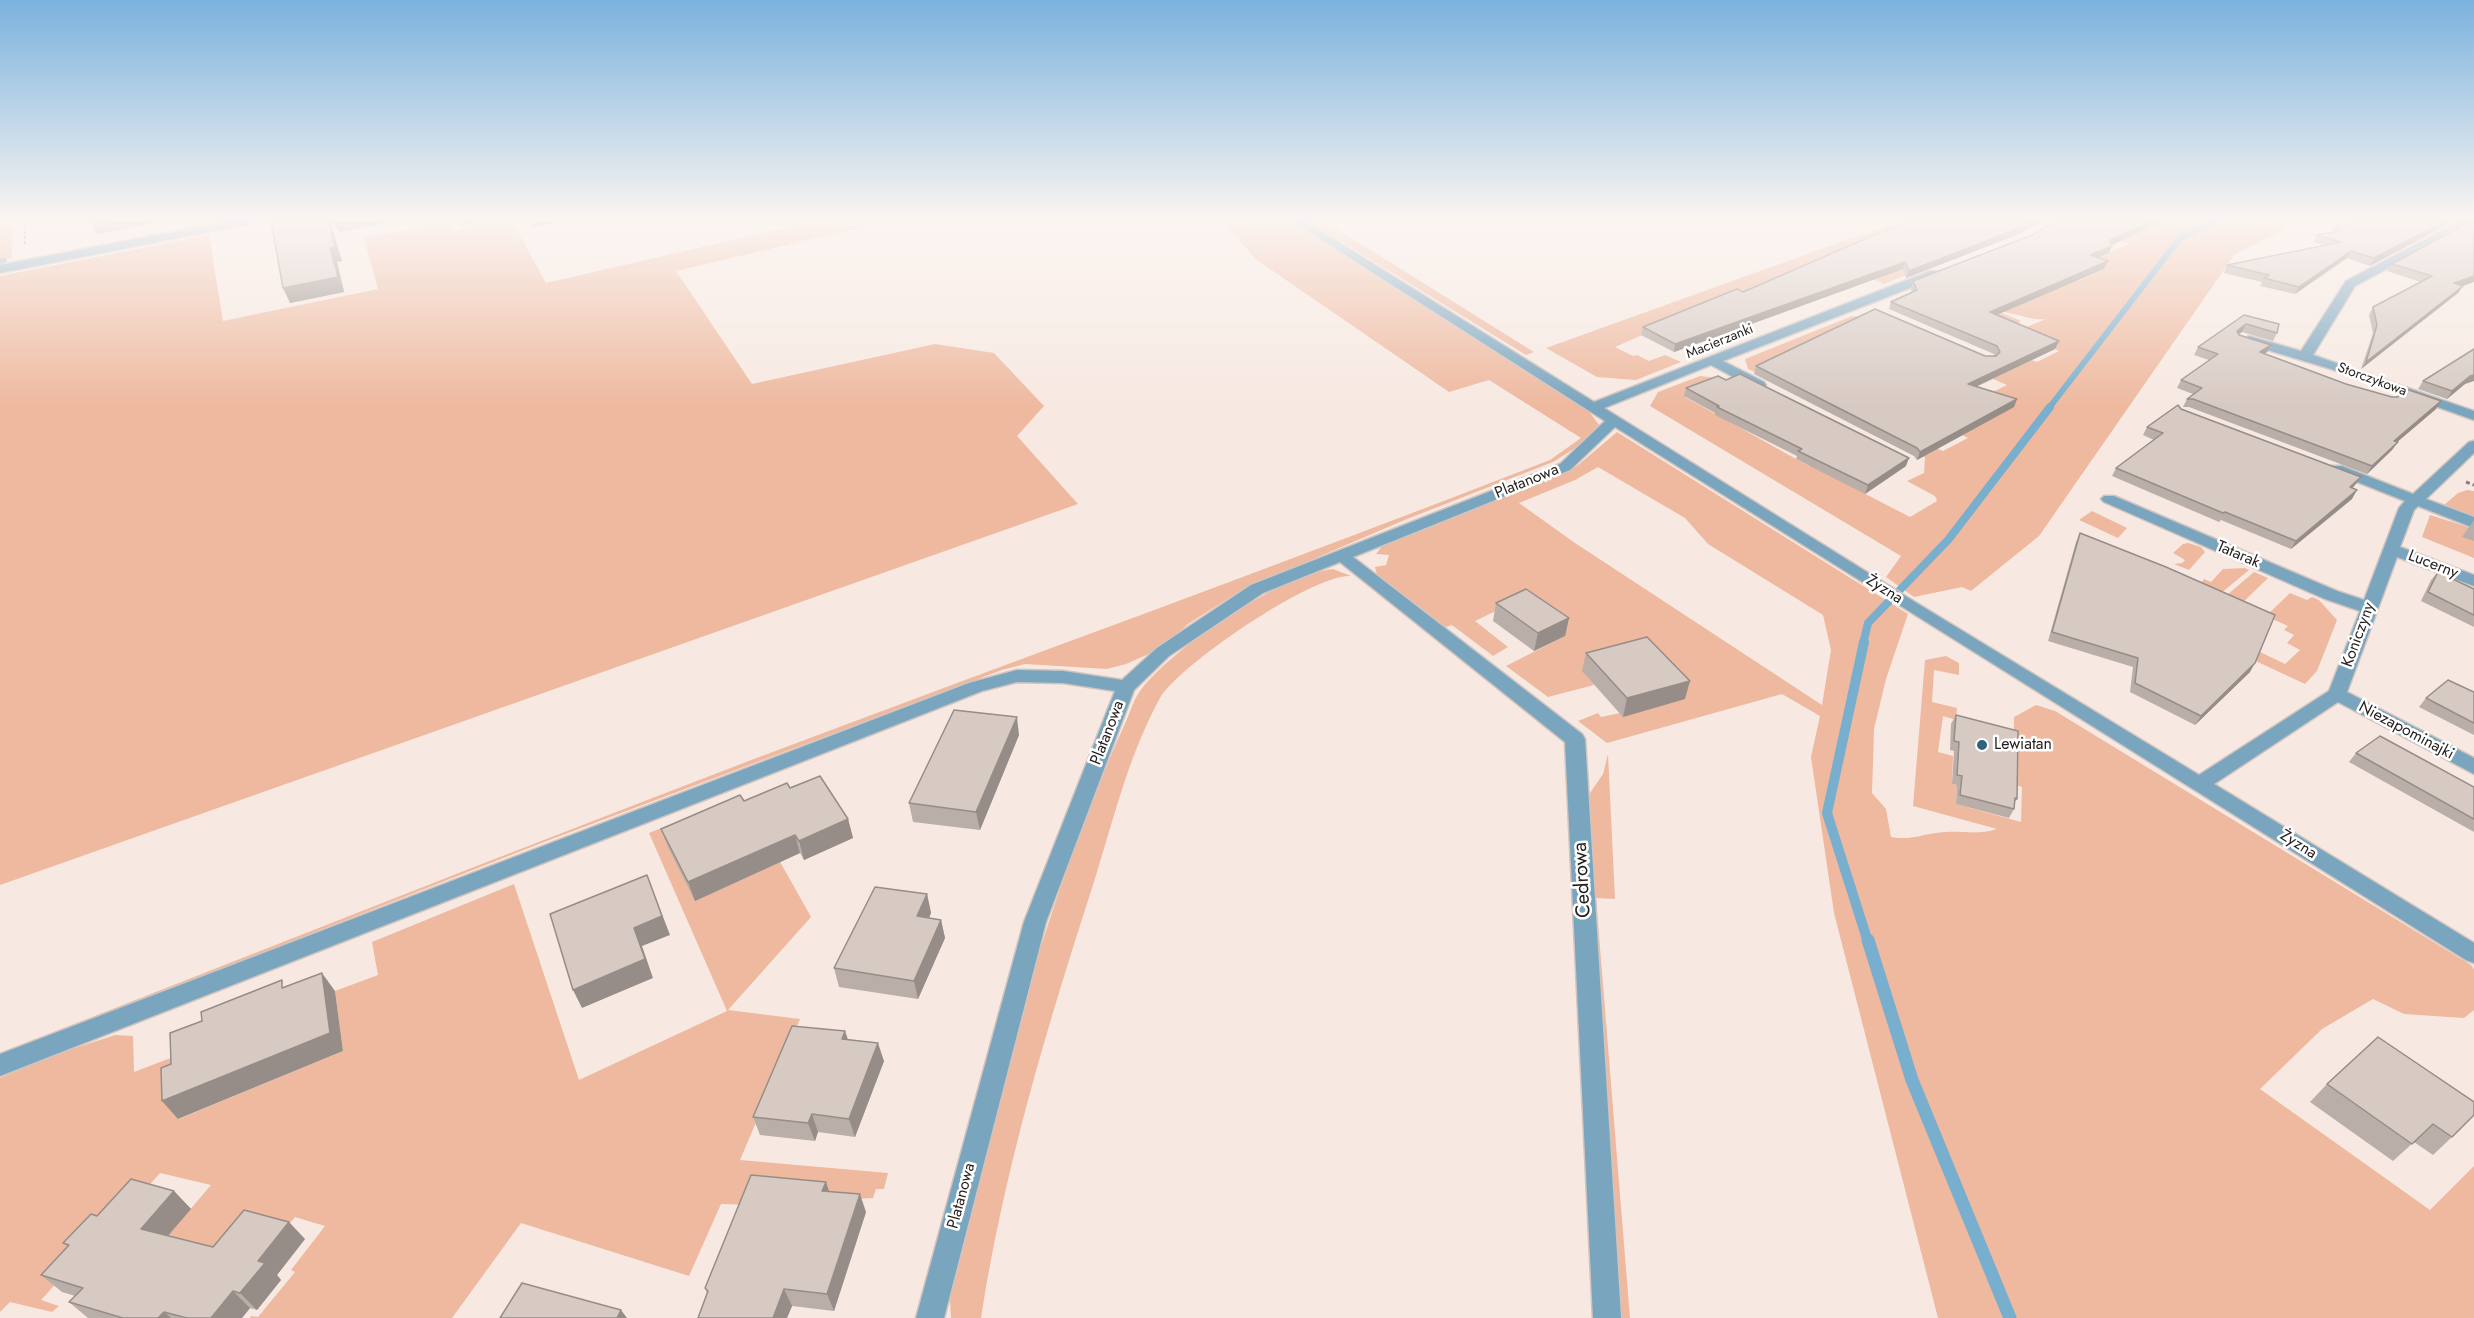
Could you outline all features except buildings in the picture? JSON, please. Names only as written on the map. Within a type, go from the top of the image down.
[{"type":"street","name":"Żyzna","points":[[1395,283],[1909,606],[2474,954]]},
{"type":"street","name":"Macierzanki","points":[[1593,407],[1913,283]]},
{"type":"street","points":[[2304,356],[2312,348],[2353,283]]},
{"type":"street","points":[[1859,304],[1881,313]]},
{"type":"street","name":"Storczykowa","points":[[2241,338],[2304,356],[2474,416]]},
{"type":"street","points":[[1713,361],[1772,392]]},
{"type":"street","name":"Platanowa","points":[[930,1318],[1035,922],[1126,687],[1163,652],[1257,589],[1565,467],[1613,421]]},
{"type":"street","name":"Koniczyny","points":[[2337,694],[2407,508],[2473,448]]},
{"type":"street","points":[[2328,466],[2474,523]]},
{"type":"street","name":"Tatarak","points":[[2109,499],[2331,596],[2369,608]]},
{"type":"street","name":"Lucerny","points":[[2391,549],[2474,581]]},
{"type":"street","name":"Cedrowa","points":[[1341,555],[1575,739],[1607,1318]]},
{"type":"street","points":[[0,1065],[976,687],[1017,676],[1063,677],[1126,687]]},
{"type":"street","points":[[2200,784],[2337,694]]},
{"type":"street","name":"Niezapominajki","points":[[2337,694],[2474,767]]},
{"type":"shaded area","points":[[0,283],[217,283],[223,321],[378,289],[376,283],[684,283],[752,384],[935,344],[994,353],[1044,406],[1017,436],[1078,504],[0,885]]},
{"type":"shaded area","points":[[1290,283],[1388,283],[1588,410],[1599,425],[1588,440],[1553,462],[1407,519],[1243,589],[1188,624],[1160,649],[1126,664],[1107,669],[1025,664],[1002,670],[544,842],[0,1056],[0,1053],[660,795],[1550,460],[1581,438],[1489,380],[1449,392]]},
{"type":"shaded area","points":[[1408,283],[1423,283],[1534,352],[1526,355]]},
{"type":"shaded area","points":[[1728,283],[1847,283],[1642,335],[1615,347],[1649,361],[1665,355],[1681,362],[1636,380],[1597,377],[1546,348]]},
{"type":"shaded area","points":[[1936,283],[2215,283],[2039,536],[1971,591],[1962,587],[1914,597],[1886,577],[1901,556],[1650,406],[1658,392],[1700,376],[1727,379],[1754,393],[1685,397],[1809,466],[1813,464],[1910,517],[1937,501],[1935,496],[1907,481],[1924,473],[1925,457],[1896,443],[1909,436],[1943,451],[1968,438],[1931,418],[1779,384],[1748,369],[1745,359],[1852,316],[1875,319],[1976,400],[2007,385],[1973,370],[2009,351],[2037,362],[2059,351],[2017,331],[2046,319],[1991,312],[2004,314],[2021,321],[2014,326],[1894,311],[1890,301]]},
{"type":"shaded area","points":[[1617,432],[1908,614],[1886,679],[1874,729],[1872,793],[1886,809],[1891,837],[1905,838],[1997,829],[1913,806],[1925,660],[1946,656],[1959,663],[1959,675],[1934,670],[1932,702],[1957,708],[1956,720],[1943,716],[1938,752],[1953,756],[1952,784],[1957,785],[1956,804],[2021,822],[2022,787],[2013,784],[2014,717],[2036,705],[2055,711],[2471,965],[2474,969],[2474,1010],[2464,1018],[2404,1014],[2373,999],[2322,1029],[2260,1089],[2430,1210],[2474,1166],[2474,1318],[1938,1318],[1834,913],[1811,757],[1820,716],[1782,694],[1607,743],[1578,721],[1598,713],[1601,717],[1620,713],[1623,716],[1583,671],[1594,685],[1548,697],[1506,666],[1565,636],[1531,594],[1475,621],[1508,647],[1493,656],[1452,625],[1440,629],[1378,579],[1375,567],[1386,565],[1389,555],[1376,554],[1385,542],[1577,466]],"holes":[[[1598,467],[1685,518],[1708,544],[1823,615],[1831,650],[1822,705],[1575,543],[1519,503],[1575,480]]]},
{"type":"shaded area","points":[[2467,490],[2474,491],[2474,518],[2444,505],[2458,493]]},
{"type":"shaded area","points":[[2092,511],[2127,528],[2118,538],[2079,520]]},
{"type":"shaded area","points":[[2430,515],[2471,528],[2474,558],[2422,537]]},
{"type":"shaded area","points":[[2188,543],[2201,547],[2205,552],[2189,570],[2174,564],[2185,560],[2173,553],[2183,544]]},
{"type":"shaded area","points":[[2245,568],[2249,570],[2214,599],[2196,590],[2204,579],[2211,582],[2223,569]]},
{"type":"shaded area","points":[[1333,569],[1351,576],[1333,579],[1308,589],[1249,624],[1193,665],[1172,683],[1160,698],[1139,743],[1122,790],[1043,1045],[1014,1153],[981,1318],[951,1318],[949,1282],[1013,1040],[1049,921],[1070,861],[1104,771],[1136,697],[1155,674],[1176,655],[1229,616],[1285,585],[1311,574]]},
{"type":"shaded area","points":[[2254,572],[2268,578],[2236,609],[2220,601]]},
{"type":"shaded area","points":[[2290,593],[2307,600],[2312,597],[2319,600],[2337,620],[2317,671],[2305,684],[2204,637],[2250,647],[2285,664],[2300,650],[2287,643],[2294,635],[2284,630],[2288,626],[2266,616]]},
{"type":"shaded area","points":[[1608,754],[1615,899],[1596,898],[1630,1318],[1616,1318],[1586,815],[1590,793],[1603,774]]},
{"type":"shaded area","points":[[741,796],[811,917],[728,1010],[800,1019],[740,1160],[888,1173],[884,1189],[876,1189],[873,1198],[754,1205],[721,1204],[689,1276],[521,1223],[452,1318],[250,1318],[251,1316],[258,1317],[295,1272],[291,1270],[325,1226],[295,1217],[290,1223],[271,1217],[230,1265],[159,1246],[211,1185],[160,1173],[116,1223],[112,1222],[41,1300],[59,1306],[52,1312],[10,1302],[0,1312],[0,1078],[51,1056],[115,1035],[133,1036],[134,1072],[173,1057],[179,1119],[343,1051],[335,991],[378,975],[372,942],[514,884],[579,1080],[727,1011],[649,833]]},
{"type":"waterway","points":[[2049,408],[2146,283]]},
{"type":"waterway","points":[[1863,644],[1868,623],[1948,540],[2050,407]]},
{"type":"waterway","points":[[1864,642],[1827,813],[1868,942]]},
{"type":"waterway","points":[[1868,940],[1912,1080],[2010,1318]]},
{"type":"place","name":"Lewiatan","points":[[1982,745]]}]
